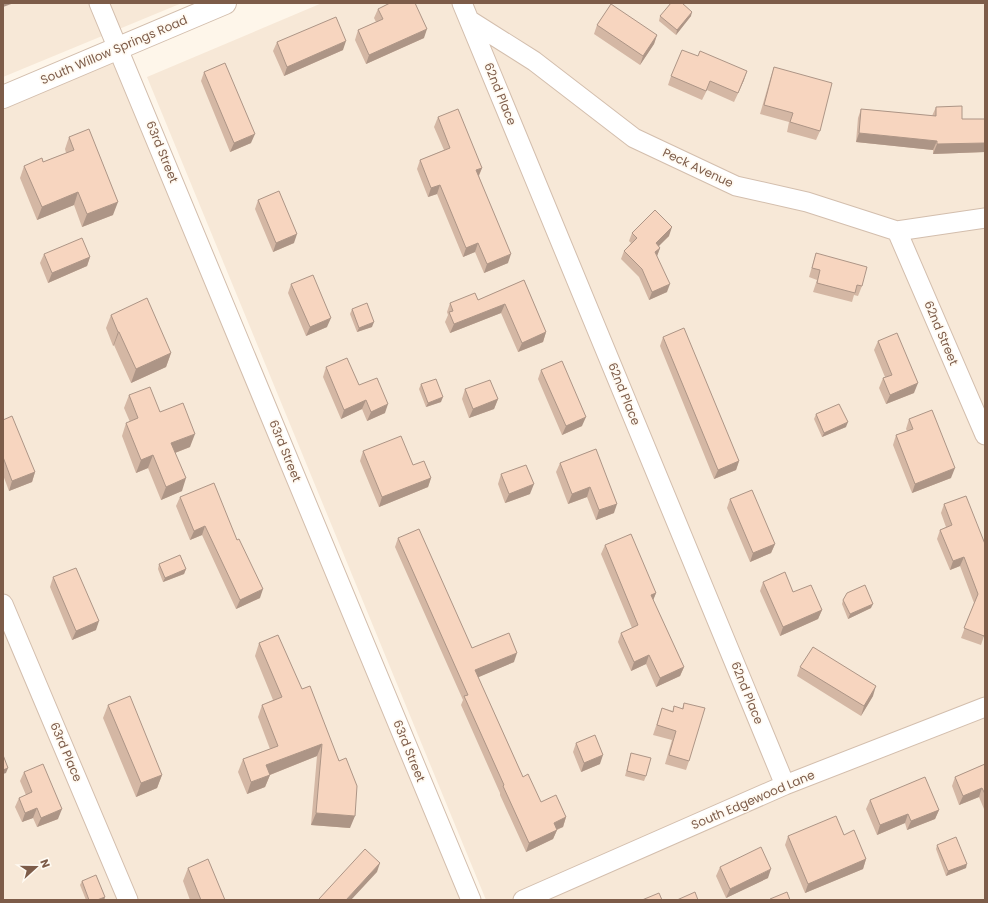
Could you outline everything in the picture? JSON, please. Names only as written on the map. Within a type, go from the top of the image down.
[{"type":"street","name":"63rd Street","points":[[99,3],[119,48],[471,900]]},
{"type":"street","name":"South Willow Springs Road","points":[[3,96],[225,3]]},
{"type":"street","name":"Peck Avenue","points":[[466,11],[634,138],[736,186],[806,202],[897,231],[985,218]]},
{"type":"street","name":"62nd Place","points":[[466,11],[785,785]]},
{"type":"street","name":"62nd Street","points":[[897,231],[985,435]]},
{"type":"street","name":"63rd Place","points":[[3,604],[128,900]]},
{"type":"street","name":"South Edgewood Lane","points":[[523,900],[785,785],[985,707]]},
{"type":"shaded area","points":[[3,3],[182,3],[3,77]]},
{"type":"shaded area","points":[[322,3],[985,3],[985,900],[486,900],[147,77]]},
{"type":"shaded area","points":[[116,61],[461,900],[3,900],[3,108]]},
{"type":"building","points":[[390,3],[415,3],[427,29],[369,55],[358,30],[383,19],[378,9]]},
{"type":"building","points":[[671,3],[682,3],[692,12],[677,30],[660,16]]},
{"type":"building","points":[[611,4],[657,35],[643,56],[597,25]]},
{"type":"building","points":[[336,17],[346,41],[287,67],[277,42]]},
{"type":"building","points":[[682,50],[698,56],[700,51],[747,71],[738,93],[710,81],[706,91],[671,76]]},
{"type":"building","points":[[225,63],[255,134],[234,143],[204,72]]},
{"type":"building","points":[[774,67],[832,83],[820,131],[790,122],[793,113],[764,105]]},
{"type":"building","points":[[962,106],[962,119],[985,119],[985,143],[937,144],[937,141],[859,133],[861,109],[936,116],[936,107]]},
{"type":"building","points":[[458,109],[482,168],[476,170],[511,254],[487,264],[478,243],[466,248],[440,185],[431,188],[420,160],[450,148],[438,117]]},
{"type":"building","points":[[89,129],[118,202],[87,214],[78,192],[42,207],[24,166],[42,158],[43,162],[74,150],[69,137]]},
{"type":"building","points":[[279,191],[297,234],[276,243],[258,200]]},
{"type":"building","points":[[655,210],[672,227],[656,243],[660,248],[655,252],[670,284],[652,292],[642,269],[624,251],[637,238],[632,233]]},
{"type":"building","points":[[82,238],[90,257],[52,273],[44,254]]},
{"type":"building","points":[[816,253],[867,267],[862,286],[857,285],[855,293],[817,283],[820,270],[812,268]]},
{"type":"building","points":[[313,275],[331,318],[310,327],[291,284]]},
{"type":"building","points":[[524,280],[546,332],[522,343],[505,304],[454,324],[449,312],[453,311],[450,303],[475,293],[478,300]]},
{"type":"building","points":[[147,298],[171,353],[136,369],[111,315]]},
{"type":"building","points":[[367,303],[374,322],[359,328],[352,309]]},
{"type":"building","points":[[684,328],[739,461],[718,470],[663,337]]},
{"type":"building","points":[[897,333],[918,383],[890,395],[883,378],[892,375],[878,341]]},
{"type":"building","points":[[347,358],[359,385],[377,378],[388,404],[371,412],[366,400],[344,410],[326,367]]},
{"type":"building","points":[[562,361],[586,417],[566,426],[541,370]]},
{"type":"building","points":[[436,379],[443,397],[428,403],[421,384]]},
{"type":"building","points":[[490,380],[498,399],[473,409],[465,389]]},
{"type":"building","points":[[150,387],[160,412],[183,403],[195,434],[171,443],[186,478],[166,487],[153,455],[141,460],[126,423],[138,418],[129,395]]},
{"type":"building","points":[[839,404],[848,422],[824,433],[816,414]]},
{"type":"building","points":[[932,410],[955,468],[915,484],[896,435],[913,429],[909,419]]},
{"type":"building","points":[[12,416],[35,472],[12,481],[3,457],[3,420]]},
{"type":"building","points":[[401,436],[413,465],[424,461],[431,478],[382,497],[363,451]]},
{"type":"building","points":[[596,449],[617,504],[599,510],[590,487],[572,494],[560,463]]},
{"type":"building","points":[[526,465],[534,484],[509,494],[501,474]]},
{"type":"building","points":[[214,483],[237,540],[239,539],[263,589],[240,600],[205,526],[194,531],[180,497]]},
{"type":"building","points":[[752,490],[775,544],[753,553],[730,499]]},
{"type":"building","points":[[966,496],[985,544],[984,636],[964,628],[978,594],[964,557],[953,561],[940,530],[952,525],[944,504]]},
{"type":"building","points":[[419,529],[472,648],[509,633],[517,653],[475,670],[523,777],[528,774],[541,802],[556,795],[566,817],[554,823],[557,830],[529,843],[464,696],[468,695],[398,538]]},
{"type":"building","points":[[631,534],[656,593],[651,595],[684,667],[660,678],[649,655],[634,662],[621,633],[638,625],[605,545]]},
{"type":"building","points":[[180,555],[186,569],[165,578],[159,564]]},
{"type":"building","points":[[76,568],[99,621],[76,631],[53,577]]},
{"type":"building","points":[[785,572],[793,592],[811,585],[822,610],[783,627],[763,582]]},
{"type":"building","points":[[865,585],[873,604],[850,614],[843,600],[847,593]]},
{"type":"building","points":[[278,635],[302,689],[310,686],[339,761],[346,758],[357,786],[355,816],[316,813],[322,744],[266,765],[270,775],[251,782],[243,759],[278,746],[262,705],[282,697],[259,643]]},
{"type":"building","points":[[813,647],[876,686],[864,706],[800,667]]},
{"type":"building","points":[[130,696],[162,775],[141,783],[108,705]]},
{"type":"building","points":[[684,703],[705,708],[689,761],[669,755],[676,731],[657,725],[662,708],[673,712],[674,706],[683,709]]},
{"type":"building","points":[[595,735],[603,755],[584,763],[576,743]]},
{"type":"building","points":[[631,753],[651,758],[646,776],[627,771]]},
{"type":"building","points":[[3,755],[8,768],[3,770]]},
{"type":"building","points":[[43,764],[62,809],[41,818],[37,808],[25,813],[19,798],[32,792],[24,772]]},
{"type":"building","points":[[985,764],[985,794],[982,788],[963,796],[955,777]]},
{"type":"building","points":[[925,777],[939,810],[911,821],[908,814],[880,825],[870,800]]},
{"type":"building","points":[[836,816],[844,835],[854,830],[866,859],[808,884],[788,836]]},
{"type":"building","points":[[956,837],[967,864],[948,871],[937,845]]},
{"type":"building","points":[[761,847],[771,869],[730,889],[720,867]]},
{"type":"building","points":[[365,849],[380,863],[346,900],[319,899]]},
{"type":"building","points":[[208,859],[225,900],[201,900],[188,868]]},
{"type":"building","points":[[96,875],[105,897],[97,900],[89,900],[82,881]]},
{"type":"building","points":[[695,892],[698,900],[677,900]]},
{"type":"building","points":[[787,892],[790,900],[770,900],[770,899]]},
{"type":"building","points":[[659,893],[662,900],[642,900]]}]
